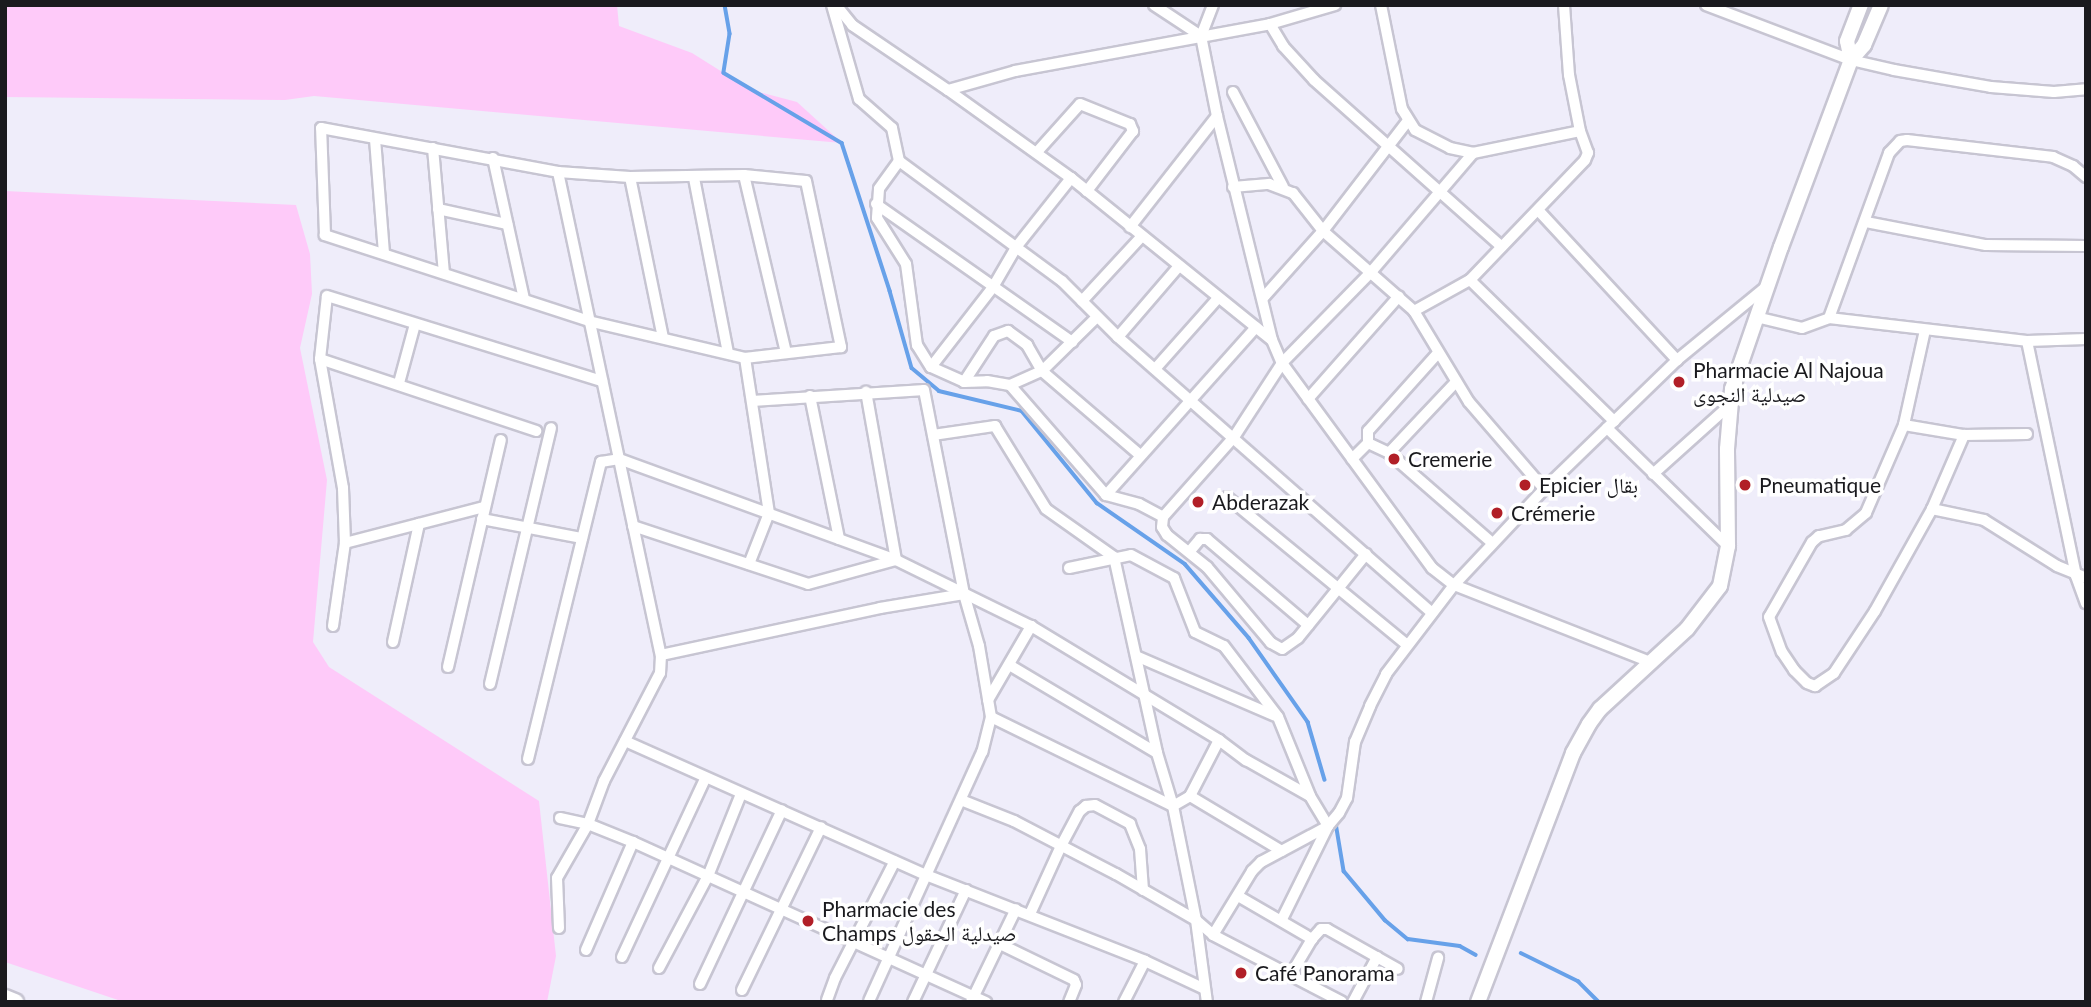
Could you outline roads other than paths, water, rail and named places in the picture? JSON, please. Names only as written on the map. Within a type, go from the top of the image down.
[{"type":"main road","points":[[5,998],[15,1002]]},
{"type":"street","points":[[834,5],[852,24],[1071,178],[1272,340]]},
{"type":"street","points":[[834,5],[859,99],[892,128],[899,161],[1017,246],[1082,301],[1118,337],[1432,613]]},
{"type":"street","points":[[1154,5],[1201,36]]},
{"type":"street","points":[[1213,5],[1201,36],[1233,187],[1264,298],[1272,340],[1282,363],[1432,568],[1454,585],[1650,662]]},
{"type":"street","points":[[948,90],[1015,71],[1270,23],[1335,5]]},
{"type":"street","points":[[1381,5],[1407,122],[1415,130],[1450,148],[1473,153],[1580,131]]},
{"type":"street","points":[[1414,311],[1470,280],[1585,160],[1588,153],[1580,131],[1569,75],[1564,5]]},
{"type":"street","points":[[1706,5],[1851,60],[1966,84],[2054,92],[2086,89]]},
{"type":"street","points":[[1851,60],[1847,41],[1861,5]]},
{"type":"street","points":[[1478,1002],[1573,752],[1600,709],[1707,606],[1720,586],[1728,546],[1726,469],[1731,404],[1766,287],[1851,60],[1864,45],[1881,5]]},
{"type":"street","points":[[1270,23],[1283,46],[1314,80],[1502,247]]},
{"type":"street","points":[[1233,92],[1283,187]]},
{"type":"street","points":[[1037,152],[1080,104],[1130,124],[1133,131],[1087,191]]},
{"type":"street","points":[[1130,227],[1217,116]]},
{"type":"street","points":[[1264,298],[1323,230],[1386,145],[1407,122]]},
{"type":"street","points":[[321,128],[375,139],[558,172],[631,177],[694,178],[744,175],[806,181],[841,347],[745,358],[589,321],[325,235],[321,128]]},
{"type":"street","points":[[375,139],[384,254]]},
{"type":"street","points":[[1829,318],[1889,153],[1896,144],[1907,140],[2053,157],[2074,166],[2086,177]]},
{"type":"street","points":[[433,148],[444,274]]},
{"type":"street","points":[[1366,554],[1288,646],[1276,648],[1207,566],[1167,535],[1162,527],[1163,517],[1234,437],[1282,363],[1372,271],[1473,153]]},
{"type":"street","points":[[493,159],[524,299]]},
{"type":"street","points":[[899,161],[879,189],[877,218],[906,264],[917,345],[931,367],[964,382],[987,381],[1010,386],[1106,495],[1139,504],[1163,517]]},
{"type":"street","points":[[558,172],[661,655],[660,673],[604,781],[588,824],[557,878],[559,928]]},
{"type":"street","points":[[744,175],[786,353]]},
{"type":"street","points":[[631,177],[663,338]]},
{"type":"street","points":[[694,178],[728,354]]},
{"type":"street","points":[[931,367],[993,287],[1017,246],[1071,178]]},
{"type":"street","points":[[1233,187],[1258,184],[1283,187],[1293,193],[1323,230],[1414,311],[1456,382],[1484,422],[1544,489]]},
{"type":"street","points":[[876,204],[1072,342]]},
{"type":"street","points":[[438,209],[508,224]]},
{"type":"street","points":[[1538,210],[1677,360]]},
{"type":"street","points":[[1866,222],[1986,245],[2086,246]]},
{"type":"street","points":[[1082,301],[1141,237]]},
{"type":"street","points":[[1118,337],[1178,266]]},
{"type":"street","points":[[1470,280],[1611,425],[1653,474],[1728,546]]},
{"type":"street","points":[[1282,919],[1328,826],[1348,798],[1355,742],[1370,706],[1407,645],[1454,585],[1544,489],[1677,360],[1766,287]]},
{"type":"street","points":[[333,626],[345,543],[343,488],[320,359],[327,296],[602,382]]},
{"type":"street","points":[[1308,399],[1399,296]]},
{"type":"street","points":[[1155,369],[1218,298]]},
{"type":"street","points":[[1010,386],[1042,371],[1097,317]]},
{"type":"street","points":[[1756,317],[1802,328],[1829,318],[2027,341],[2086,339]]},
{"type":"street","points":[[400,383],[415,324]]},
{"type":"street","points":[[1106,495],[1193,401],[1256,327]]},
{"type":"street","points":[[1925,330],[1904,425],[1866,513],[1846,530],[1819,536],[1812,542],[1769,617],[1782,652],[1807,683],[1815,686],[1834,673],[1875,611],[1932,509],[1964,435]]},
{"type":"street","points":[[964,382],[995,337],[1008,331],[1027,345],[1042,371],[1142,456]]},
{"type":"street","points":[[2027,341],[2086,603]]},
{"type":"street","points":[[1352,459],[1368,443],[1368,431],[1438,353]]},
{"type":"street","points":[[745,358],[769,513],[749,564]]},
{"type":"street","points":[[320,359],[400,383],[536,431]]},
{"type":"street","points":[[1389,453],[1456,382]]},
{"type":"street","points":[[753,401],[924,390],[964,594],[973,619],[991,717],[982,752],[887,956],[869,1001]]},
{"type":"street","points":[[866,392],[896,560]]},
{"type":"street","points":[[810,396],[839,539]]},
{"type":"street","points":[[1653,474],[1731,404]]},
{"type":"street","points":[[1904,425],[1964,435],[2027,434]]},
{"type":"street","points":[[933,435],[995,426],[1046,509],[1114,557],[1157,753],[1173,806],[1196,920],[1203,988],[1207,1002]]},
{"type":"street","points":[[490,684],[551,428]]},
{"type":"street","points":[[448,667],[501,440]]},
{"type":"street","points":[[1368,443],[1389,453],[1492,543]]},
{"type":"street","points":[[528,759],[601,462],[619,459],[896,560],[1031,626],[1144,693],[1246,760],[1310,796]]},
{"type":"street","points":[[1227,497],[1407,645]]},
{"type":"street","points":[[1932,509],[1991,523],[2081,577]]},
{"type":"street","points":[[345,543],[419,524],[483,513],[527,527],[582,538]]},
{"type":"street","points":[[393,642],[419,524]]},
{"type":"street","points":[[633,526],[808,584],[896,560]]},
{"type":"street","points":[[1190,551],[1200,539],[1207,539],[1308,625]]},
{"type":"street","points":[[1069,568],[1131,555],[1174,578],[1195,632],[1224,646],[1278,717],[1310,796],[1328,826]]},
{"type":"street","points":[[661,655],[880,608],[964,594]]},
{"type":"street","points":[[988,700],[1011,666],[1031,626]]},
{"type":"street","points":[[1136,656],[1278,717]]},
{"type":"street","points":[[1011,666],[1157,753]]},
{"type":"street","points":[[991,717],[1173,806]]},
{"type":"street","points":[[1173,806],[1190,796],[1219,740]]},
{"type":"street","points":[[625,741],[705,779],[782,810],[926,875],[1030,914],[1203,988]]},
{"type":"street","points":[[622,957],[705,779]]},
{"type":"street","points":[[659,968],[708,876],[741,794]]},
{"type":"street","points":[[1190,796],[1282,851]]},
{"type":"street","points":[[961,800],[1014,821],[1196,920],[1213,935],[1342,1002]]},
{"type":"street","points":[[1030,914],[1061,846],[1080,811],[1086,806],[1095,805],[1130,824],[1137,834],[1143,890]]},
{"type":"street","points":[[700,984],[746,893],[782,810]]},
{"type":"street","points":[[560,818],[588,824],[633,842],[887,956],[972,998],[986,1002]]},
{"type":"street","points":[[1213,935],[1252,871],[1261,862],[1328,826]]},
{"type":"street","points":[[742,990],[821,827]]},
{"type":"street","points":[[586,950],[633,842]]},
{"type":"street","points":[[827,1000],[835,978],[895,861]]},
{"type":"street","points":[[913,1002],[966,890]]},
{"type":"street","points":[[1238,896],[1282,919],[1312,939]]},
{"type":"street","points":[[972,998],[1016,909]]},
{"type":"street","points":[[1290,976],[1321,929],[1327,929],[1398,969]]},
{"type":"street","points":[[1000,944],[1074,980],[1076,985],[1069,1002]]},
{"type":"street","points":[[1353,1002],[1377,957]]},
{"type":"street","points":[[1426,1002],[1438,958]]},
{"type":"street","points":[[1124,1002],[1145,961]]},
{"type":"waterway","points":[[725,5],[730,34],[724,73],[842,143],[912,368],[939,391],[1022,411],[1097,503],[1185,564],[1249,638],[1308,722],[1325,780]]},
{"type":"waterway","points":[[1336,823],[1344,871],[1385,920],[1408,939],[1460,946],[1476,955]]},
{"type":"waterway","points":[[1521,953],[1578,981],[1599,1002]]},
{"type":"place","name":"Pharmacie Al Najoua صيدلية النجوى","points":[[1679,382]]},
{"type":"place","name":"Cremerie","points":[[1394,459]]},
{"type":"place","name":"Epicier بقال","points":[[1525,485]]},
{"type":"place","name":"Pneumatique","points":[[1745,485]]},
{"type":"place","name":"Abderazak","points":[[1198,502]]},
{"type":"place","name":"Crémerie","points":[[1497,513]]},
{"type":"place","name":"Pharmacie des Champs صيدلية الحقول","points":[[808,921]]},
{"type":"place","name":"Café Panorama","points":[[1241,973]]}]
